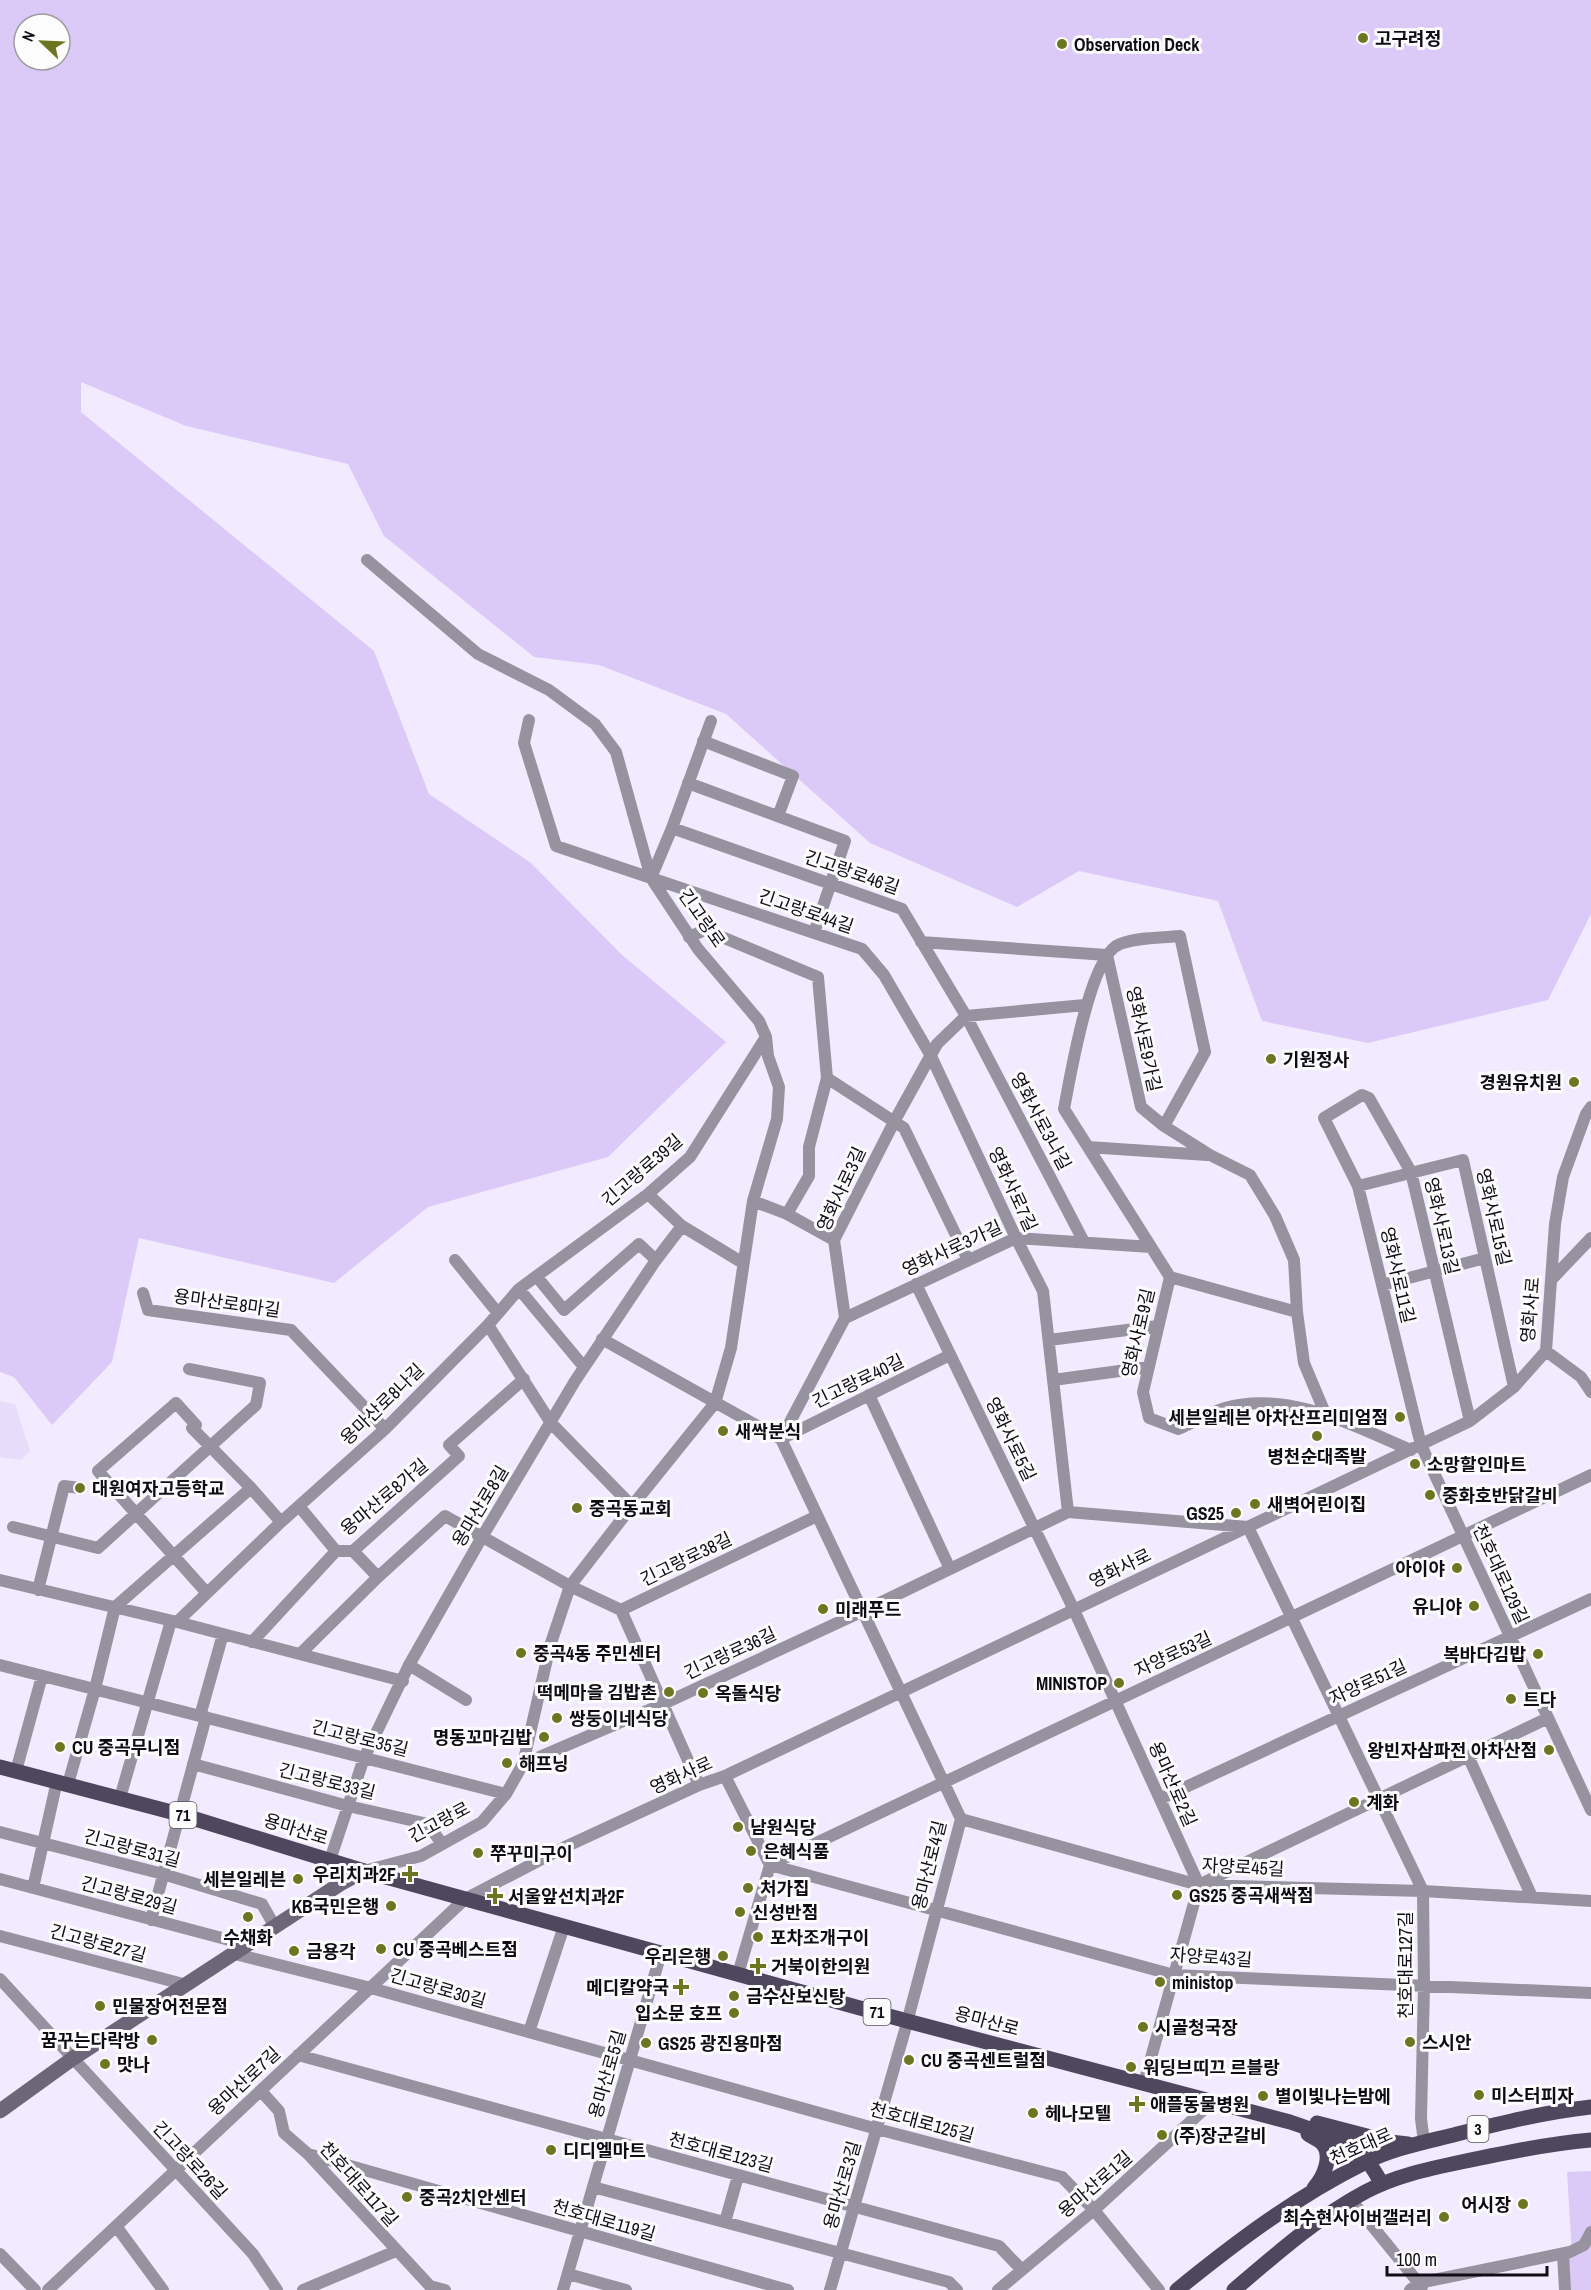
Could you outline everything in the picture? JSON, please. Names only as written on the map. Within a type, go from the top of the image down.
[{"type":"main road","name":"용마산로","points":[[0,1767],[179,1814],[364,1871],[661,1953],[1290,2122],[1330,2137],[1367,2161],[1382,2184]]},
{"type":"main road","name":"긴고랑로","points":[[1,2110],[72,2059],[340,1884],[364,1871]]},
{"type":"main road","name":"천호대로","points":[[1177,2290],[1238,2242],[1311,2192],[1367,2161],[1419,2143],[1499,2124],[1591,2108]]},
{"type":"main road","points":[[1290,2122],[1320,2123],[1390,2142],[1419,2143]]},
{"type":"main road","points":[[1290,2122],[1320,2141],[1326,2152],[1325,2170],[1311,2192]]},
{"type":"main road","name":"3","points":[[1234,2290],[1294,2240],[1351,2200],[1382,2184],[1425,2170],[1485,2157],[1591,2140]]},
{"type":"street","name":"긴고랑로","points":[[364,1871],[421,1856],[482,1822],[506,1794],[523,1764],[550,1646],[570,1587],[715,1403],[731,1348],[753,1201],[777,1119],[778,1087],[768,1056],[766,1036],[759,1021],[689,937],[651,878],[616,752],[595,724],[549,690],[478,654],[367,560]]},
{"type":"street","name":"긴고랑로44길","points":[[530,720],[524,743],[556,846],[862,949],[884,975],[931,1056]]},
{"type":"street","points":[[651,878],[711,721]]},
{"type":"street","points":[[703,741],[793,776],[778,816]]},
{"type":"street","points":[[688,783],[845,841],[814,933]]},
{"type":"street","name":"긴고랑로46길","points":[[672,828],[902,909],[966,1016]]},
{"type":"street","points":[[689,937],[705,930],[818,977],[827,1078],[809,1147],[809,1176],[787,1214]]},
{"type":"street","points":[[921,942],[1107,955],[1118,944],[1180,936],[1205,1052],[1164,1126]]},
{"type":"street","name":"영화사로9길","points":[[1107,955],[1085,1005],[1064,1109],[1170,1276],[1143,1392],[1149,1418],[1178,1428],[1226,1408],[1268,1403],[1325,1413],[1416,1448]]},
{"type":"street","name":"영화사로9가길","points":[[1107,955],[1141,1107],[1164,1126],[1210,1155],[1250,1175],[1275,1216],[1294,1260],[1297,1312],[1304,1363],[1325,1413]]},
{"type":"street","points":[[966,1016],[1085,1005]]},
{"type":"street","name":"영화사로3길","points":[[845,1318],[834,1240],[895,1120],[937,1044],[966,1016]]},
{"type":"street","name":"영화사로3나길","points":[[966,1016],[1084,1242]]},
{"type":"street","name":"긴고랑로39길","points":[[488,1325],[519,1289],[648,1194],[690,1156],[766,1036]]},
{"type":"street","name":"영화사로7길","points":[[931,1056],[1043,1291],[1068,1512]]},
{"type":"street","points":[[827,1078],[895,1120],[904,1128],[968,1260]]},
{"type":"street","name":"영화사로13길","points":[[1324,1118],[1362,1095],[1369,1098],[1411,1172],[1470,1421]]},
{"type":"street","name":"영화사로","points":[[465,1899],[565,1847],[628,1820],[699,1785],[724,1776],[1470,1421],[1514,1387],[1546,1352],[1555,1224],[1563,1177],[1586,1114],[1591,1107]]},
{"type":"street","name":"영화사로11길","points":[[1324,1118],[1358,1186],[1382,1285],[1416,1448]]},
{"type":"street","points":[[1088,1147],[1210,1155]]},
{"type":"street","name":"영화사로15길","points":[[1358,1186],[1463,1160],[1514,1387]]},
{"type":"street","points":[[648,1194],[682,1226],[742,1263]]},
{"type":"street","points":[[753,1201],[787,1214],[834,1240]]},
{"type":"street","name":"용마산로8길","points":[[330,1860],[364,1758],[409,1665],[584,1366],[656,1260],[682,1226]]},
{"type":"street","name":"영화사로3가길","points":[[845,1318],[1016,1238],[1151,1247]]},
{"type":"street","points":[[1551,1280],[1591,1238]]},
{"type":"street","points":[[537,1277],[564,1310],[639,1244],[656,1260]]},
{"type":"street","points":[[1382,1285],[1485,1258]]},
{"type":"street","points":[[455,1260],[497,1312]]},
{"type":"street","points":[[1170,1276],[1297,1312]]},
{"type":"street","name":"영화사로5길","points":[[916,1284],[1074,1610]]},
{"type":"street","points":[[519,1289],[584,1366]]},
{"type":"street","name":"용마산로8마길","points":[[143,1293],[148,1310],[291,1330],[385,1429]]},
{"type":"street","points":[[781,1439],[845,1318]]},
{"type":"street","points":[[488,1325],[551,1423],[632,1506]]},
{"type":"street","name":"용마산로8나길","points":[[174,1622],[385,1429],[488,1325]]},
{"type":"street","points":[[1049,1340],[1158,1326]]},
{"type":"street","points":[[602,1339],[781,1439],[901,1692]]},
{"type":"street","points":[[1546,1352],[1586,1375],[1591,1392]]},
{"type":"street","name":"긴고랑로40길","points":[[781,1439],[950,1355]]},
{"type":"street","points":[[1053,1380],[1149,1367]]},
{"type":"street","points":[[13,1527],[98,1548],[256,1405],[260,1383],[189,1370]]},
{"type":"street","name":"용마산로8가길","points":[[252,1642],[336,1551],[353,1551],[459,1456],[449,1445],[524,1379]]},
{"type":"street","points":[[869,1395],[950,1569]]},
{"type":"street","points":[[206,1592],[98,1471],[176,1403],[196,1425],[192,1428],[281,1522]]},
{"type":"street","name":"천호대로129길","points":[[1416,1448],[1463,1536],[1591,1808]]},
{"type":"street","name":"자양로53길","points":[[770,1865],[1591,1475]]},
{"type":"street","points":[[38,1590],[64,1486],[80,1488]]},
{"type":"street","points":[[33,1888],[43,1843],[95,1689],[115,1607],[251,1488]]},
{"type":"street","points":[[299,1506],[336,1551]]},
{"type":"street","points":[[1068,1512],[1248,1527]]},
{"type":"street","name":"긴고랑로36길","points":[[523,1764],[663,1704],[1068,1512]]},
{"type":"street","points":[[300,1654],[378,1577],[445,1516],[570,1587],[621,1610],[699,1785]]},
{"type":"street","name":"긴고랑로38길","points":[[621,1610],[817,1516]]},
{"type":"street","name":"천호대로127길","points":[[1248,1527],[1423,1891],[1424,1986],[1419,2143]]},
{"type":"street","points":[[353,1551],[378,1577]]},
{"type":"street","points":[[0,1580],[403,1680]]},
{"type":"street","name":"자양로51길","points":[[1160,1799],[1591,1599]]},
{"type":"street","name":"용마산로2길","points":[[1074,1610],[1199,1885]]},
{"type":"street","points":[[120,1798],[174,1622]]},
{"type":"street","points":[[151,1920],[193,1764],[223,1634]]},
{"type":"street","name":"긴고랑로35길","points":[[0,1665],[506,1794]]},
{"type":"street","points":[[409,1665],[466,1701]]},
{"type":"street","points":[[16,1771],[42,1676]]},
{"type":"street","name":"용마산로4길","points":[[901,1692],[961,1819],[907,2020]]},
{"type":"street","points":[[1144,2083],[1199,1885],[1548,1718]]},
{"type":"street","points":[[1468,1756],[1532,1897]]},
{"type":"street","name":"긴고랑로33길","points":[[193,1764],[348,1806],[428,1824],[442,1844]]},
{"type":"street","points":[[724,1776],[770,1865],[738,1974]]},
{"type":"street","name":"자양로45길","points":[[961,1819],[1199,1885],[1423,1891],[1591,1901]]},
{"type":"street","name":"긴고랑로31길","points":[[0,1832],[163,1874],[262,1904],[275,1927]]},
{"type":"street","name":"자양로43길","points":[[770,1865],[1174,1975],[1591,1994]]},
{"type":"street","name":"긴고랑로29길","points":[[0,1879],[151,1920],[242,1950]]},
{"type":"street","name":"용마산로7길","points":[[48,2290],[465,1899]]},
{"type":"street","points":[[529,2032],[564,1926]]},
{"type":"street","name":"긴고랑로27길","points":[[0,1936],[187,1985]]},
{"type":"street","name":"긴고랑로30길","points":[[242,1950],[630,2060]]},
{"type":"street","name":"용마산로5길","points":[[563,2290],[661,1953]]},
{"type":"street","name":"긴고랑로26길","points":[[0,1979],[253,2254],[277,2290]]},
{"type":"street","name":"용마산로3길","points":[[830,2290],[907,2020]]},
{"type":"street","name":"천호대로123길","points":[[298,2055],[999,2246],[1022,2270]]},
{"type":"street","name":"천호대로125길","points":[[630,2060],[1062,2177],[1094,2210],[1159,2290]]},
{"type":"street","name":"천호대로117길","points":[[261,2091],[279,2111],[284,2133],[308,2154],[428,2288],[445,2290]]},
{"type":"street","name":"용마산로1길","points":[[998,2290],[1094,2210],[1213,2101]]},
{"type":"street","name":"천호대로119길","points":[[308,2154],[788,2290]]},
{"type":"street","points":[[725,2222],[738,2176]]},
{"type":"street","points":[[593,2187],[949,2282],[957,2290]]},
{"type":"street","points":[[1351,2200],[1418,2288],[1563,2254],[1584,2245],[1591,2232]]},
{"type":"street","points":[[116,2226],[163,2290]]},
{"type":"street","points":[[303,2290],[396,2251]]},
{"type":"street","points":[[0,2254],[35,2290]]},
{"type":"street","points":[[1563,2254],[1565,2290]]},
{"type":"street","points":[[567,2274],[626,2290]]},
{"type":"shaded area","points":[[0,0],[1591,0],[1591,914],[1548,1000],[1368,1043],[1262,1021],[1218,901],[1079,871],[1017,907],[870,843],[726,714],[599,665],[534,657],[384,536],[348,464],[186,426],[81,382],[81,412],[374,651],[429,794],[531,863],[621,954],[726,1042],[608,1157],[428,1207],[334,1283],[139,1238],[112,1362],[52,1425],[14,1377],[0,1372]]},
{"type":"shaded area","points":[[0,1401],[15,1404],[30,1451],[21,1460],[0,1457]]},
{"type":"shaded area","points":[[1591,2171],[1591,2290],[1569,2290],[1567,2257],[1572,2256],[1567,2172]]},
{"type":"place","name":"고구려정","points":[[1363,38]]},
{"type":"place","name":"Observation Deck","points":[[1062,44]]},
{"type":"place","name":"기원정사","points":[[1271,1059]]},
{"type":"place","name":"경원유치원","points":[[1574,1082]]},
{"type":"place","name":"세븐일레븐 아차산프리미엄점","points":[[1400,1417]]},
{"type":"place","name":"새싹분식","points":[[723,1431]]},
{"type":"place","name":"병천순대족발","points":[[1317,1436]]},
{"type":"place","name":"소망할인마트","points":[[1415,1464]]},
{"type":"place","name":"대원여자고등학교","points":[[80,1488]]},
{"type":"place","name":"중화호반닭갈비","points":[[1430,1495]]},
{"type":"place","name":"새벽어린이집","points":[[1255,1504]]},
{"type":"place","name":"중곡동교회","points":[[577,1508]]},
{"type":"place","name":"GS25","points":[[1236,1513]]},
{"type":"place","name":"아이야","points":[[1457,1568]]},
{"type":"place","name":"유니야","points":[[1474,1606]]},
{"type":"place","name":"미래푸드","points":[[823,1609]]},
{"type":"place","name":"중곡4동 주민센터","points":[[521,1653]]},
{"type":"place","name":"복바다김밥","points":[[1538,1654]]},
{"type":"place","name":"MINISTOP","points":[[1119,1683]]},
{"type":"place","name":"떡메마을 김밥촌","points":[[669,1692]]},
{"type":"place","name":"옥돌식당","points":[[703,1693]]},
{"type":"place","name":"트다","points":[[1511,1699]]},
{"type":"place","name":"쌍둥이네식당","points":[[557,1718]]},
{"type":"place","name":"명동꼬마김밥","points":[[544,1737]]},
{"type":"place","name":"CU 중곡무니점","points":[[60,1747]]},
{"type":"place","name":"왕빈자삼파전 아차산점","points":[[1549,1750]]},
{"type":"place","name":"해프닝","points":[[507,1763]]},
{"type":"place","name":"계화","points":[[1354,1802]]},
{"type":"place","name":"남원식당","points":[[738,1827]]},
{"type":"place","name":"은혜식품","points":[[751,1851]]},
{"type":"place","name":"쭈꾸미구이","points":[[478,1853]]},
{"type":"place","name":"우리치과2F","points":[[410,1874]]},
{"type":"place","name":"세븐일레븐","points":[[298,1879]]},
{"type":"place","name":"처가집","points":[[748,1888]]},
{"type":"place","name":"GS25 중곡새싹점","points":[[1177,1895]]},
{"type":"place","name":"서울앞선치과2F","points":[[495,1896]]},
{"type":"place","name":"KB국민은행","points":[[391,1906]]},
{"type":"place","name":"신성반점","points":[[740,1912]]},
{"type":"place","name":"수채화","points":[[248,1917]]},
{"type":"place","name":"포차조개구이","points":[[758,1937]]},
{"type":"place","name":"CU 중곡베스트점","points":[[381,1949]]},
{"type":"place","name":"금용각","points":[[294,1951]]},
{"type":"place","name":"우리은행","points":[[723,1956]]},
{"type":"place","name":"거북이한의원","points":[[758,1966]]},
{"type":"place","name":"ministop","points":[[1160,1982]]},
{"type":"place","name":"메디칼약국","points":[[681,1987]]},
{"type":"place","name":"금수산보신탕","points":[[734,1996]]},
{"type":"place","name":"민물장어전문점","points":[[100,2006]]},
{"type":"place","name":"입소문 호프","points":[[734,2013]]},
{"type":"place","name":"시골청국장","points":[[1143,2027]]},
{"type":"place","name":"꿈꾸는다락방","points":[[152,2040]]},
{"type":"place","name":"스시안","points":[[1410,2042]]},
{"type":"place","name":"GS25 광진용마점","points":[[646,2043]]},
{"type":"place","name":"CU 중곡센트럴점","points":[[909,2060]]},
{"type":"place","name":"맛나","points":[[105,2064]]},
{"type":"place","name":"워딩브띠끄 르블랑","points":[[1131,2067]]},
{"type":"place","name":"미스터피자","points":[[1479,2095]]},
{"type":"place","name":"별이빛나는밤에","points":[[1263,2096]]},
{"type":"place","name":"애플동물병원","points":[[1137,2104]]},
{"type":"place","name":"헤나모텔","points":[[1033,2113]]},
{"type":"place","name":"(주)장군갈비","points":[[1162,2135]]},
{"type":"place","name":"디디엘마트","points":[[551,2150]]},
{"type":"place","name":"중곡2치안센터","points":[[407,2197]]},
{"type":"place","name":"어시장","points":[[1523,2204]]},
{"type":"place","name":"최수현사이버갤러리","points":[[1444,2217]]}]
